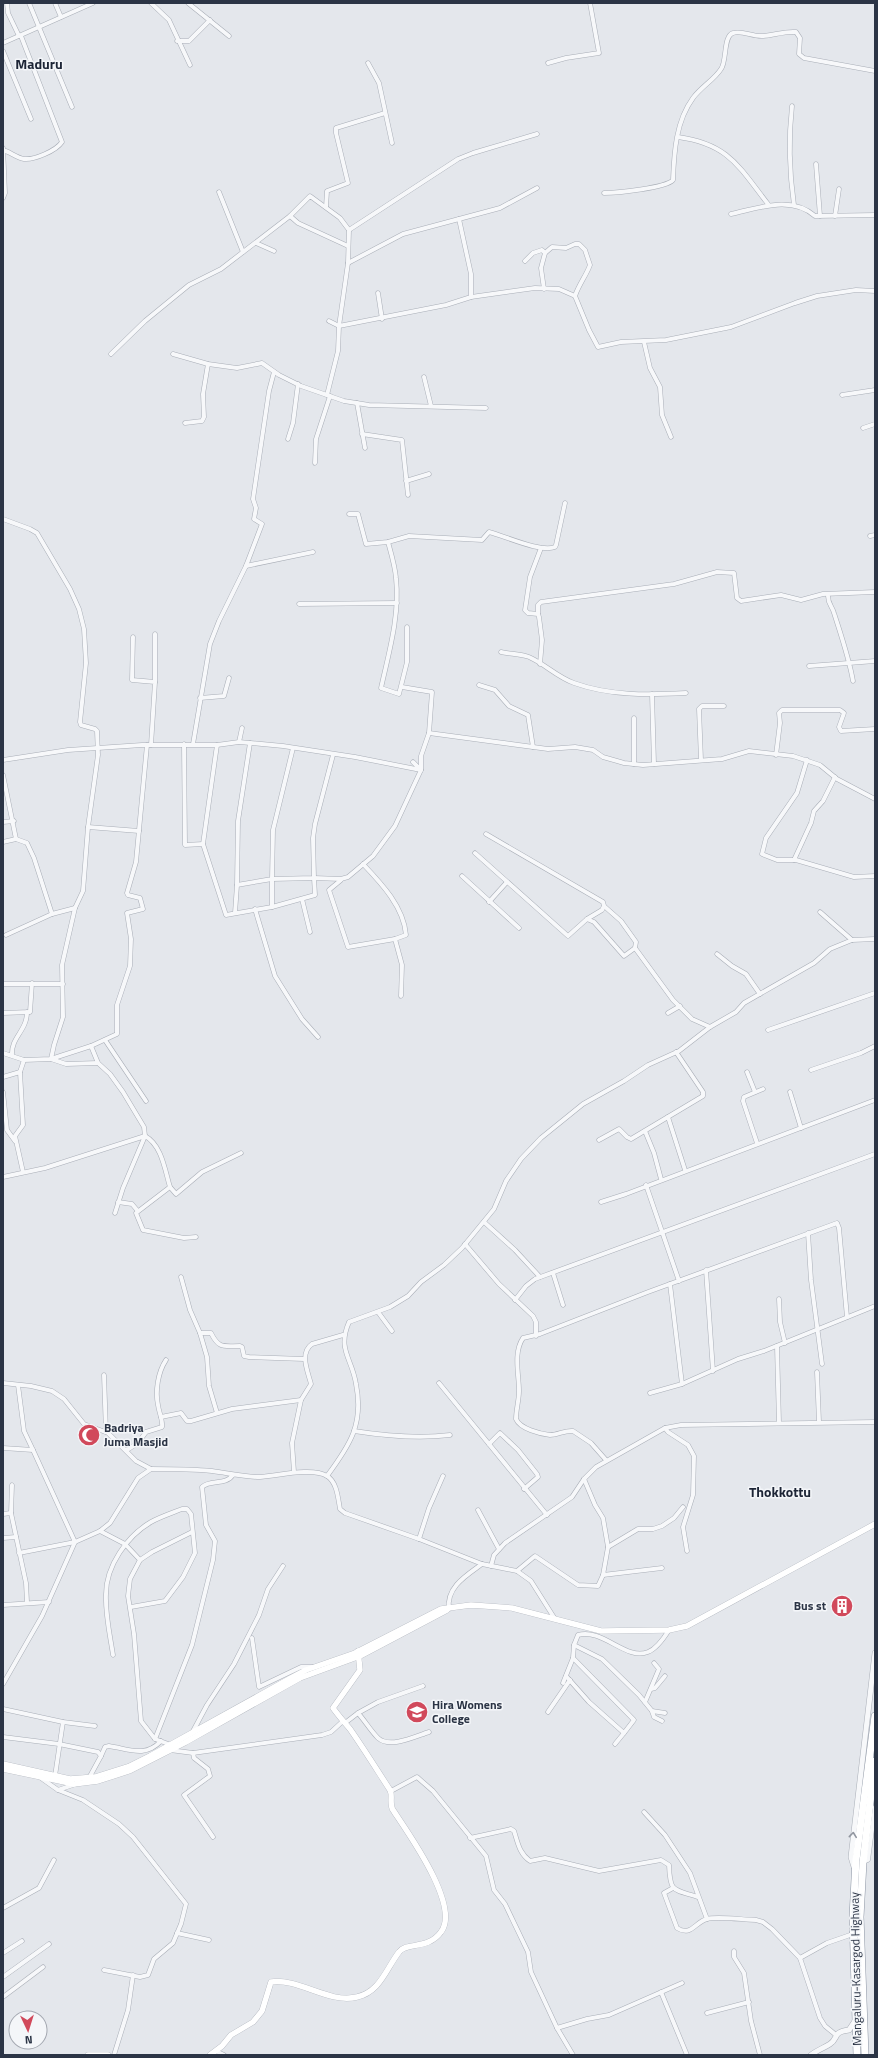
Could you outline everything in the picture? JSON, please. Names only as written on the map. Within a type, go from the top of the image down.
[{"type":"highway","name":"Mangaluru-Kasargod Highway","points":[[865,2055],[860,2019],[853,1934],[856,1874],[875,1716]]},
{"type":"highway","name":"Mangaluru-Kasargod Highway","points":[[858,2055],[860,2019],[860,1918],[863,1862],[874,1786],[875,1762]]},
{"type":"main road","points":[[23,1770],[39,1777],[64,1784],[98,1781],[130,1771],[184,1740],[300,1678],[359,1654],[425,1616],[441,1609],[471,1605],[512,1608],[555,1619],[588,1631],[621,1632],[669,1630],[687,1626],[875,1524]]},
{"type":"main road","points":[[184,1740],[192,1733],[278,1684],[314,1667],[359,1654]]},
{"type":"main road","points":[[210,2055],[216,2051],[231,2035],[253,2022],[258,2017],[262,2011],[271,1982],[278,1981],[288,1983],[342,1999],[355,1998],[366,1994],[376,1986],[386,1974],[400,1950],[406,1947],[424,1945],[441,1932],[445,1923],[445,1912],[438,1885],[430,1868],[392,1809],[391,1791],[333,1708],[360,1670],[359,1654]]},
{"type":"main road","points":[[4,1765],[70,1779],[89,1778],[130,1766],[170,1748]]},
{"type":"main road","points":[[88,2055],[108,2055]]},
{"type":"street","points":[[3,198],[5,193],[3,150],[23,159],[31,159],[54,149],[62,142],[20,36],[8,14],[7,3]]},
{"type":"street","points":[[29,3],[72,107]]},
{"type":"street","points":[[55,3],[61,17]]},
{"type":"street","points":[[3,43],[40,28],[93,3]]},
{"type":"street","points":[[151,3],[169,20],[177,41],[190,65]]},
{"type":"street","points":[[188,3],[229,36]]},
{"type":"street","points":[[548,63],[566,58],[600,53],[590,3]]},
{"type":"street","points":[[177,41],[189,41],[210,20]]},
{"type":"street","points":[[604,192],[617,194],[634,189],[660,186],[670,183],[673,180],[674,152],[682,116],[693,98],[722,69],[728,37],[732,33],[741,32],[763,36],[786,31],[796,32],[800,38],[799,54],[804,58],[875,71]]},
{"type":"street","points":[[3,51],[31,119]]},
{"type":"street","points":[[368,63],[379,83],[392,143]]},
{"type":"street","points":[[792,106],[789,130],[788,163],[794,205]]},
{"type":"street","points":[[326,207],[327,191],[348,183],[336,128],[385,113]]},
{"type":"street","points":[[349,230],[458,159],[537,134]]},
{"type":"street","points":[[678,137],[697,140],[720,150],[734,161],[768,204]]},
{"type":"street","points":[[816,164],[820,216]]},
{"type":"street","points":[[348,264],[403,234],[500,208],[537,188]]},
{"type":"street","points":[[836,216],[839,190]]},
{"type":"street","points":[[219,192],[244,252]]},
{"type":"street","points":[[111,354],[145,321],[190,285],[221,269],[244,252],[290,216],[310,196],[340,218],[349,230],[348,264],[338,350],[329,395],[316,439],[315,463]]},
{"type":"street","points":[[731,214],[768,204],[794,205],[806,208],[815,216],[875,215]]},
{"type":"street","points":[[290,216],[298,223],[348,246]]},
{"type":"street","points":[[458,219],[471,274],[471,297]]},
{"type":"street","points":[[256,243],[274,252]]},
{"type":"street","points":[[544,288],[540,268],[545,253],[552,247],[566,248],[579,244],[585,250],[590,265],[587,273],[579,283],[575,296],[589,330],[598,347],[621,342],[666,340],[731,327],[795,303],[824,295],[856,290],[875,291]]},
{"type":"street","points":[[525,261],[533,253],[542,250],[545,253]]},
{"type":"street","points":[[329,321],[340,326],[382,319],[446,305],[471,297],[544,288],[559,288],[575,296]]},
{"type":"street","points":[[378,293],[382,319]]},
{"type":"street","points":[[644,342],[650,368],[660,387],[662,415],[671,437]]},
{"type":"street","points":[[173,354],[208,364],[237,368],[262,363],[274,372],[298,384],[344,401],[357,403],[486,408]]},
{"type":"street","points":[[185,423],[202,422],[204,418],[203,394],[208,364]]},
{"type":"street","points":[[193,744],[210,644],[246,566],[262,524],[254,519],[256,508],[253,499],[269,391],[274,372]]},
{"type":"street","points":[[424,377],[431,406]]},
{"type":"street","points":[[288,439],[293,423],[298,384]]},
{"type":"street","points":[[842,395],[875,390]]},
{"type":"street","points":[[357,403],[365,448]]},
{"type":"street","points":[[864,428],[875,424]]},
{"type":"street","points":[[362,434],[402,440],[408,495]]},
{"type":"street","points":[[406,481],[429,474]]},
{"type":"street","points":[[349,514],[358,514],[366,544],[388,542],[409,536],[482,540],[489,532],[541,548],[555,547],[565,502]]},
{"type":"street","points":[[3,519],[37,533],[70,589],[84,630],[86,663],[80,722],[82,725],[97,731],[98,749],[88,827],[83,891],[76,908],[62,965],[63,1017],[54,1045],[52,1059]]},
{"type":"street","points":[[870,536],[875,535]]},
{"type":"street","points":[[388,542],[396,577],[397,603],[395,626],[381,688],[399,694],[402,687],[407,662],[407,627]]},
{"type":"street","points":[[538,614],[528,613],[525,610],[530,577],[541,548]]},
{"type":"street","points":[[246,566],[313,552]]},
{"type":"street","points":[[540,664],[542,640],[538,605],[541,602],[674,584],[717,572],[734,573],[737,598],[742,601],[781,595],[796,600],[814,596],[875,592]]},
{"type":"street","points":[[828,596],[828,601],[834,611],[843,647],[850,663],[853,681]]},
{"type":"street","points":[[299,604],[397,603]]},
{"type":"street","points":[[3,1053],[24,1060],[52,1059],[91,1046],[117,1034],[117,1005],[130,966],[132,939],[127,913],[143,909],[140,898],[128,895],[127,893],[136,862],[149,745],[155,682],[155,634]]},
{"type":"street","points":[[133,637],[132,680],[155,682]]},
{"type":"street","points":[[501,652],[528,657],[573,683],[601,691],[652,694],[686,693]]},
{"type":"street","points":[[809,666],[875,661]]},
{"type":"street","points":[[200,698],[224,696],[229,678]]},
{"type":"street","points":[[479,685],[495,690],[509,706],[528,715],[533,747]]},
{"type":"street","points":[[238,885],[272,879],[341,879],[348,877],[373,856],[395,826],[421,770],[421,756],[429,733],[432,692],[402,687]]},
{"type":"street","points":[[652,694],[654,764]]},
{"type":"street","points":[[701,760],[699,709],[702,706],[724,706]]},
{"type":"street","points":[[776,755],[780,723],[779,713],[782,710],[840,710],[844,713],[839,727],[841,731],[875,729]]},
{"type":"street","points":[[634,718],[634,764]]},
{"type":"street","points":[[239,742],[242,728]]},
{"type":"street","points":[[429,733],[548,749],[575,747],[593,750],[603,758],[634,764],[722,759],[749,751],[807,760],[820,765],[835,777],[875,798]]},
{"type":"street","points":[[3,760],[68,750],[149,745],[217,745],[239,742],[293,748],[421,770]]},
{"type":"street","points":[[235,913],[238,885],[238,821],[250,743]]},
{"type":"street","points":[[184,744],[185,845],[203,844]]},
{"type":"street","points":[[217,745],[203,844],[226,915],[272,907],[315,895],[313,838],[315,824],[333,755]]},
{"type":"street","points":[[272,907],[272,879],[274,874],[273,830],[293,748]]},
{"type":"street","points":[[807,760],[797,793],[766,838],[762,854],[777,860],[794,860],[854,877],[875,876]]},
{"type":"street","points":[[413,762],[421,770]]},
{"type":"street","points":[[3,775],[14,821],[16,839]]},
{"type":"street","points":[[794,860],[811,824],[814,811],[823,801],[835,777]]},
{"type":"street","points":[[3,822],[14,821]]},
{"type":"street","points":[[88,827],[139,831]]},
{"type":"street","points":[[486,834],[602,902],[604,906],[621,921],[636,942],[635,948],[624,956],[594,922],[587,918]]},
{"type":"street","points":[[3,842],[16,839],[27,843],[34,858],[52,914]]},
{"type":"street","points":[[475,853],[568,936],[587,918],[602,910],[604,906]]},
{"type":"street","points":[[341,879],[329,890],[348,948],[395,939],[406,935],[400,914],[381,883],[363,864]]},
{"type":"street","points":[[462,876],[519,928]]},
{"type":"street","points":[[489,902],[507,882]]},
{"type":"street","points":[[302,899],[310,932]]},
{"type":"street","points":[[6,935],[52,914],[76,908]]},
{"type":"street","points":[[256,909],[275,976],[302,1019],[318,1036]]},
{"type":"street","points":[[820,912],[852,940]]},
{"type":"street","points":[[327,1476],[350,1444],[358,1418],[356,1383],[344,1349],[343,1335],[348,1322],[378,1312],[408,1296],[421,1282],[444,1265],[465,1244],[494,1209],[506,1181],[521,1159],[541,1138],[583,1104],[624,1081],[648,1065],[676,1052],[736,1012],[744,1003],[808,966],[830,949],[852,940],[875,938]]},
{"type":"street","points":[[395,939],[402,965],[401,996]]},
{"type":"street","points":[[635,948],[673,1000],[692,1019],[710,1028]]},
{"type":"street","points":[[717,954],[732,966],[746,974],[760,994]]},
{"type":"street","points":[[3,1013],[30,1012],[32,983]]},
{"type":"street","points":[[3,984],[63,984]]},
{"type":"street","points":[[768,1030],[875,993]]},
{"type":"street","points":[[668,1013],[680,1006]]},
{"type":"street","points":[[12,1055],[13,1045],[27,1022],[27,1012]]},
{"type":"street","points":[[105,1040],[146,1101]]},
{"type":"street","points":[[91,1046],[98,1063],[110,1074],[123,1092],[144,1127],[146,1136],[118,1202],[115,1213]]},
{"type":"street","points":[[811,1070],[861,1053],[875,1046]]},
{"type":"street","points":[[599,1140],[619,1129],[628,1138],[645,1131],[704,1095],[676,1052]]},
{"type":"street","points":[[52,1059],[66,1064],[98,1063]]},
{"type":"street","points":[[23,1172],[15,1136],[23,1126],[20,1072],[24,1060]]},
{"type":"street","points":[[3,1077],[20,1072]]},
{"type":"street","points":[[747,1072],[755,1092]]},
{"type":"street","points":[[757,1143],[743,1101],[744,1097],[763,1089]]},
{"type":"street","points":[[3,1092],[7,1130],[15,1141]]},
{"type":"street","points":[[790,1092],[801,1128]]},
{"type":"street","points":[[601,1202],[626,1194],[661,1179],[875,1100]]},
{"type":"street","points":[[668,1117],[686,1170]]},
{"type":"street","points":[[645,1131],[654,1153],[661,1179]]},
{"type":"street","points":[[3,1177],[45,1168],[146,1136]]},
{"type":"street","points":[[146,1136],[150,1138],[161,1158],[170,1187],[176,1194],[202,1172],[241,1153]]},
{"type":"street","points":[[515,1300],[529,1283],[540,1277],[875,1154]]},
{"type":"street","points":[[646,1185],[679,1281]]},
{"type":"street","points":[[137,1210],[170,1187]]},
{"type":"street","points":[[118,1202],[132,1204],[137,1210],[137,1218],[143,1230],[184,1238],[196,1237]]},
{"type":"street","points":[[484,1222],[515,1250],[540,1277]]},
{"type":"street","points":[[606,1460],[591,1443],[573,1431],[549,1435],[525,1428],[517,1422],[519,1391],[517,1363],[520,1344],[523,1338],[536,1336],[706,1270],[831,1224],[839,1224],[847,1317]]},
{"type":"street","points":[[808,1233],[811,1280],[819,1328],[822,1364]]},
{"type":"street","points":[[465,1244],[515,1300],[533,1316],[536,1322],[536,1336]]},
{"type":"street","points":[[706,1270],[713,1371]]},
{"type":"street","points":[[553,1273],[563,1305]]},
{"type":"street","points":[[181,1277],[190,1310],[200,1333],[207,1357],[209,1386],[217,1413]]},
{"type":"street","points":[[670,1284],[682,1384]]},
{"type":"street","points":[[779,1299],[780,1322],[785,1343]]},
{"type":"street","points":[[650,1393],[682,1384],[738,1359],[785,1343],[875,1306]]},
{"type":"street","points":[[378,1312],[392,1331]]},
{"type":"street","points":[[200,1333],[211,1333],[216,1343],[220,1346],[240,1346],[244,1356],[304,1359]]},
{"type":"street","points":[[294,1472],[292,1443],[301,1400],[311,1384],[304,1359],[312,1344],[343,1335]]},
{"type":"street","points":[[777,1346],[780,1423]]},
{"type":"street","points":[[127,1450],[138,1443],[146,1432],[162,1427],[157,1391],[161,1367],[166,1360]]},
{"type":"street","points":[[817,1372],[819,1422]]},
{"type":"street","points":[[104,1375],[106,1432]]},
{"type":"street","points":[[3,1383],[52,1392],[64,1399],[84,1424],[106,1432],[127,1450],[136,1461],[151,1468],[212,1471],[233,1475],[260,1477],[294,1472],[327,1476],[332,1481],[338,1496],[340,1509],[345,1513],[419,1539],[482,1564],[517,1571],[531,1581],[555,1619]]},
{"type":"street","points":[[439,1383],[524,1489],[547,1515]]},
{"type":"street","points":[[3,1684],[49,1602],[75,1542],[23,1426],[18,1385]]},
{"type":"street","points":[[161,1417],[181,1413],[187,1421],[190,1421],[232,1409],[301,1400]]},
{"type":"street","points":[[492,1566],[494,1555],[499,1549],[572,1497],[584,1479],[606,1460],[666,1428],[674,1425],[875,1422]]},
{"type":"street","points":[[666,1428],[668,1432],[688,1444],[694,1456],[693,1496],[683,1527],[687,1551]]},
{"type":"street","points":[[354,1431],[385,1436],[432,1437],[450,1435]]},
{"type":"street","points":[[489,1444],[500,1433],[528,1462],[538,1478],[524,1489]]},
{"type":"street","points":[[3,1448],[33,1450]]},
{"type":"street","points":[[19,1553],[75,1542],[100,1531],[110,1523],[138,1478],[151,1468]]},
{"type":"street","points":[[155,1739],[192,1645],[213,1560],[215,1541],[206,1525],[202,1487],[205,1484],[226,1481],[233,1475]]},
{"type":"street","points":[[419,1539],[429,1508],[443,1476]]},
{"type":"street","points":[[517,1571],[535,1556],[582,1586],[598,1586],[603,1575],[608,1547],[603,1518],[595,1505],[584,1479]]},
{"type":"street","points":[[12,1485],[11,1513],[26,1583],[27,1602]]},
{"type":"street","points":[[608,1547],[638,1529],[653,1529],[662,1526],[674,1518],[683,1507]]},
{"type":"street","points":[[113,1655],[105,1595],[106,1581],[111,1568],[126,1544],[150,1522],[182,1509],[187,1510],[191,1514],[195,1553],[183,1577],[165,1601],[131,1607]]},
{"type":"street","points":[[478,1510],[499,1549]]},
{"type":"street","points":[[3,1514],[11,1513]]},
{"type":"street","points":[[100,1531],[126,1544],[140,1560]]},
{"type":"street","points":[[192,1532],[152,1552],[140,1560],[130,1579],[128,1596],[131,1607],[141,1721],[155,1739],[167,1742],[170,1748],[193,1753],[322,1735],[331,1732],[358,1713],[378,1702],[423,1686]]},
{"type":"street","points":[[3,1538],[16,1537]]},
{"type":"street","points":[[448,1609],[449,1601],[454,1588],[482,1564]]},
{"type":"street","points":[[192,1733],[206,1705],[234,1664],[259,1615],[268,1589],[283,1566]]},
{"type":"street","points":[[603,1575],[662,1568]]},
{"type":"street","points":[[3,1604],[49,1602]]},
{"type":"street","points":[[563,1682],[573,1658],[574,1645],[578,1635],[588,1631],[633,1654],[648,1652],[660,1642],[669,1630]]},
{"type":"street","points":[[252,1638],[259,1687],[301,1667],[314,1667]]},
{"type":"street","points":[[574,1645],[602,1659],[645,1702],[652,1711],[654,1717],[662,1720]]},
{"type":"street","points":[[856,1874],[851,1857],[875,1653]]},
{"type":"street","points":[[573,1658],[634,1720],[614,1744]]},
{"type":"street","points":[[645,1702],[659,1669],[654,1663]]},
{"type":"street","points":[[566,1676],[589,1702],[624,1733]]},
{"type":"street","points":[[651,1689],[655,1688],[665,1676]]},
{"type":"street","points":[[548,1712],[570,1680]]},
{"type":"street","points":[[3,1709],[63,1722],[95,1726]]},
{"type":"street","points":[[652,1711],[665,1713]]},
{"type":"street","points":[[358,1713],[382,1741],[389,1743],[429,1732]]},
{"type":"street","points":[[55,1776],[63,1722]]},
{"type":"street","points":[[3,1737],[59,1744],[90,1750],[101,1756]]},
{"type":"street","points":[[89,1778],[105,1747],[109,1746],[144,1752],[150,1751],[161,1741]]},
{"type":"street","points":[[193,1753],[194,1758],[208,1769],[210,1776],[184,1795],[213,1838]]},
{"type":"street","points":[[39,1777],[58,1790],[78,1797],[107,1814],[133,1837],[185,1902],[185,1909],[173,1943],[154,1959],[148,1976],[144,1977],[104,1970]]},
{"type":"street","points":[[391,1791],[416,1777],[434,1791],[470,1838],[486,1856],[494,1890],[505,1904],[528,1952],[531,1972],[557,2028],[573,2055]]},
{"type":"street","points":[[58,1790],[76,1784]]},
{"type":"street","points":[[863,1862],[868,1860],[875,1807]]},
{"type":"street","points":[[644,1812],[664,1835],[690,1873],[707,1919]]},
{"type":"street","points":[[470,1838],[511,1829],[514,1831],[517,1844],[524,1856],[530,1861],[545,1858],[595,1871],[661,1860],[669,1865],[670,1884],[673,1888],[698,1897]]},
{"type":"street","points":[[3,1908],[39,1888],[54,1860]]},
{"type":"street","points":[[673,1888],[664,1893],[677,1928],[682,1932],[687,1932],[707,1919],[763,1922],[800,1958],[820,2018],[825,2026],[836,2035]]},
{"type":"street","points":[[177,1933],[209,1940]]},
{"type":"street","points":[[800,1958],[827,1943],[853,1934]]},
{"type":"street","points":[[3,1953],[22,1941]]},
{"type":"street","points":[[3,1977],[49,1944]]},
{"type":"street","points":[[734,1951],[734,1957],[744,1973],[754,2040],[760,2055]]},
{"type":"street","points":[[3,1997],[43,1967]]},
{"type":"street","points":[[114,2055],[128,2010],[133,1975]]},
{"type":"street","points":[[557,2028],[587,2019],[609,2016],[682,1983]]},
{"type":"street","points":[[661,1992],[686,2055]]},
{"type":"street","points":[[707,2013],[748,2002]]},
{"type":"street","points":[[811,2055],[832,2043],[836,2035],[842,2031],[849,2030],[860,2019]]},
{"type":"street","points":[[216,2051],[224,2055]]},
{"type":"place","name":"Badriya Juma Masjid","points":[[89,1435]]},
{"type":"place","name":"Bus st","points":[[842,1606]]},
{"type":"place","name":"Hira Womens College","points":[[417,1712]]},
{"type":"district","name":"Maduru","points":[[39,64]]},
{"type":"district","name":"Thokkottu","points":[[780,1492]]}]
